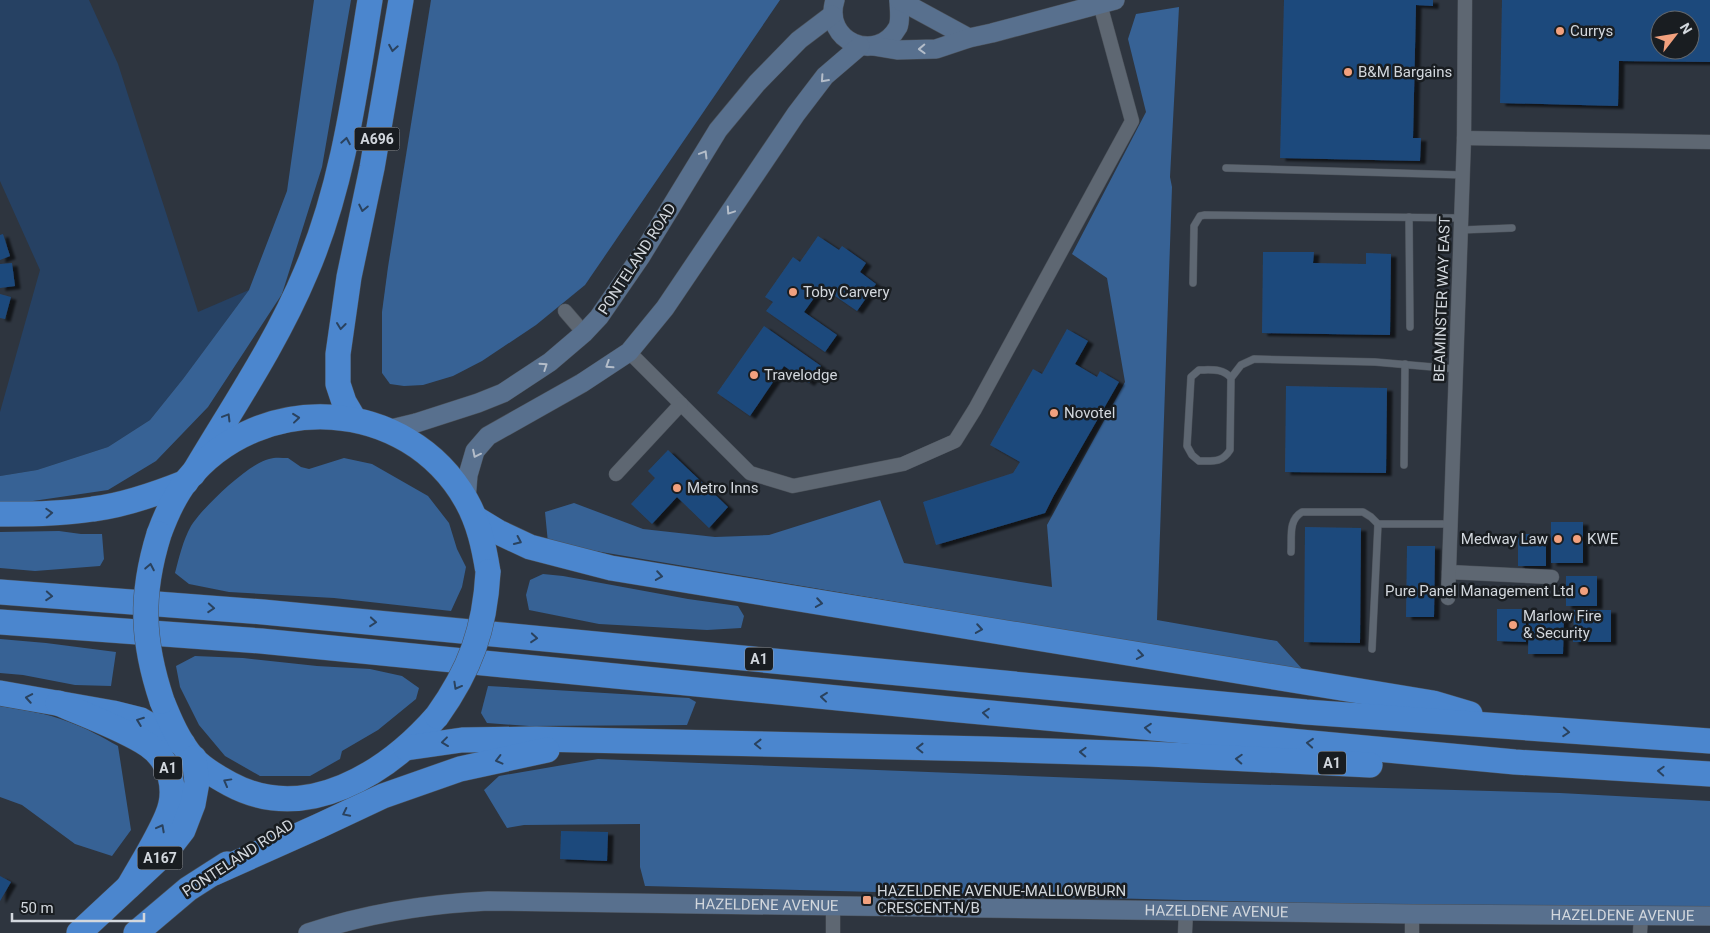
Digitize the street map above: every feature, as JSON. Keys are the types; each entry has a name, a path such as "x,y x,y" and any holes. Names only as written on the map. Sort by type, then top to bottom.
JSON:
{"highway":[{"name":"A696","path":"189,478 274,340 316,248 342,164 370,0"},
{"name":"A696","path":"354,419 344,402 338,384 338,354 349,277 372,168 401,0"},
{"path":"319,416 354,419 387,430 410,442 432,458 450,478 470,509 484,545 488,572 487,598 475,649 452,695 437,716 406,748 377,770 344,787 319,796 292,799 265,797 240,789 216,776 188,751 162,701 149,654 145,606 150,566 159,534 166,516 189,478 219,449 249,431 283,420 319,416"},
{"path":"0,514 94,510 142,498 189,478"},
{"name":"A1","path":"470,509 498,532 530,547 611,568 1433,703 1518,728"},
{"name":"A1","path":"0,592 263,612 1306,712 1710,741"},
{"name":"A1","path":"0,622 262,641 959,710 1515,762 1710,774"},
{"name":"A1","path":"0,693 141,720 188,751"},
{"name":"A1","path":"58,703 148,746 162,759 168,768 172,792 168,815 129,886"},
{"name":"A1","path":"406,748 462,740 536,738 1149,754 1443,768 1515,762"},
{"name":"A1","path":"214,872 320,826 383,796 460,770 525,754 599,741"},
{"name":"A167","path":"79,933 166,852 183,830 193,804 197,782 188,751"},
{"name":"PONTELAND ROAD","path":"136,933 188,889 344,787"}],"street":[{"path":"470,509 468,474 476,451 488,436 582,383 629,352 664,308 796,114 825,76 867,46 888,39 899,25 899,0 969,38"},
{"name":"BEAMINSTER WAY EAST","path":"1448,598 1463,175 1465,0"},
{"path":"629,352 750,473 793,486 904,464 955,441 975,409 1132,120 1108,2 992,34 969,38 936,49 897,50 867,46 847,40 837,29 834,8"},
{"name":"PONTELAND ROAD","path":"387,430 425,420 503,393 550,362 584,333 599,317 641,256 718,130 757,83 798,40 834,8"},
{"path":"1464,138 1710,142"},
{"path":"565,311 584,333"},
{"path":"616,474 681,404"},
{"path":"1449,572 1552,577"},
{"name":"HAZELDENE AVENUE","path":"308,933 405,908 469,902 1412,914 1640,924 1710,916"},
{"path":"833,906 833,933"},
{"path":"1185,933 1186,911"},
{"path":"1412,914 1412,933"}],"lane":[{"path":"1226,168 1463,175"},
{"path":"1193,283 1194,226 1200,216 1205,215 1410,217 1512,228"},
{"path":"1410,217 1410,326"},
{"path":"1231,378 1222,371 1199,370 1191,377 1187,446 1199,462 1218,461 1225,457 1230,450 1231,378 1241,365 1254,359 1405,364 1456,369"},
{"path":"1404,465 1405,364"},
{"path":"1291,552 1292,522 1296,515 1302,512 1363,512 1378,524 1450,524"},
{"path":"1372,649 1378,524"}],"shaded area":[{"path":"0,0 89,0 118,64 198,312 249,290 150,420 108,447 37,470 0,476 0,412 40,270 0,181"},
{"path":"314,0 351,0 322,167 282,294 208,407 156,461 108,490 33,501 0,502 0,476 37,470 108,447 150,420 249,290 287,191"},
{"path":"431,0 780,0 585,285 536,325 482,361 453,376 423,385 404,386 390,384 382,373 382,312"},
{"path":"1179,7 1170,177 1172,187 1157,620 1277,641 1304,671 548,543 545,512 574,503 643,529 715,537 769,535 880,500 904,563 1052,587 1047,525 1125,382 1107,278 1072,254 1146,112 1128,39 1136,14"},
{"path":"274,458 288,458 301,467 309,469 344,458 372,464 428,496 449,523 457,549 466,567 462,587 451,611 334,598 229,592 189,584 175,573 188,531 205,508 238,477 260,462"},
{"path":"59,531 102,534 104,559 100,566 35,571 0,568 0,532"},
{"path":"543,574 738,606 744,616 741,628 707,630 599,624 529,610 526,595 530,580"},
{"path":"0,639 116,652 111,686 75,685 23,675 0,673"},
{"path":"195,656 243,658 317,666 370,669 402,676 419,688 416,699 378,730 342,751 340,759 310,776 260,776 225,756 199,725 180,687 176,666"},
{"path":"488,686 689,698 696,702 687,725 529,726 487,723 481,713"},
{"path":"0,706 61,719 88,730 118,746 131,830 112,856 75,844 22,805 0,797"},
{"path":"598,759 1205,783 1560,793 1710,801 1710,908 1374,905 645,886 640,867 640,824 524,825 507,828 484,790 499,776"}],"building":[{"name":"B&M Bargains","path":"1284,0 1433,0 1433,6 1416,5 1413,138 1421,138 1420,161 1280,158"},
{"name":"Currys","path":"1502,0 1710,0 1710,62 1619,61 1618,106 1500,103"},
{"path":"3,234 10,256 0,260 0,235"},
{"name":"Toby Carvery","path":"818,236 839,250 842,246 866,263 860,272 876,284 857,311 822,287 804,312 837,335 825,352 766,311 773,302 765,297 793,257 800,262"},
{"path":"1263,252 1314,252 1313,263 1366,264 1366,253 1391,254 1390,335 1262,333"},
{"path":"12,263 15,286 0,288 0,264"},
{"path":"0,294 11,297 5,319 0,318"},
{"name":"Travelodge","path":"764,326 821,366 809,383 784,366 750,416 717,393"},
{"name":"Novotel","path":"1067,329 1088,341 1075,364 1097,377 1100,371 1119,382 1045,513 936,545 923,502 1013,473 1020,462 990,445 1033,369 1042,374"},
{"path":"1286,386 1387,388 1386,473 1285,472"},
{"name":"Metro Inns","path":"668,450 728,507 709,528 677,497 652,524 631,504 655,478 648,471"},
{"path":"1551,522 1583,522 1583,563 1551,563"},
{"path":"1305,527 1361,528 1360,643 1304,642"},
{"path":"1518,534 1546,534 1546,566 1518,566"},
{"path":"1407,546 1435,546 1434,617 1406,617"},
{"path":"1566,576 1597,576 1597,606 1566,606"},
{"path":"1497,609 1526,609 1526,642 1497,641"},
{"path":"1574,610 1611,610 1611,642 1573,642"},
{"path":"1529,614 1564,615 1563,654 1528,654"},
{"path":"561,831 608,832 607,861 560,859"},
{"path":"0,876 11,882 0,901"}],"place":[{"name":"Currys","path":"1560,31"},
{"name":"B&M Bargains","path":"1348,72"},
{"name":"Toby Carvery","path":"793,292"},
{"name":"Travelodge","path":"754,375"},
{"name":"Novotel","path":"1054,413"},
{"name":"Metro Inns","path":"677,488"},
{"name":"Medway Law","path":"1558,539"},
{"name":"KWE","path":"1577,539"},
{"name":"Pure Panel Management Ltd","path":"1584,591"},
{"name":"Marlow Fire & Security","path":"1513,625"},
{"name":"HAZELDENE AVENUE-MALLOWBURN CRESCENT-N/B","path":"867,900"}]}
